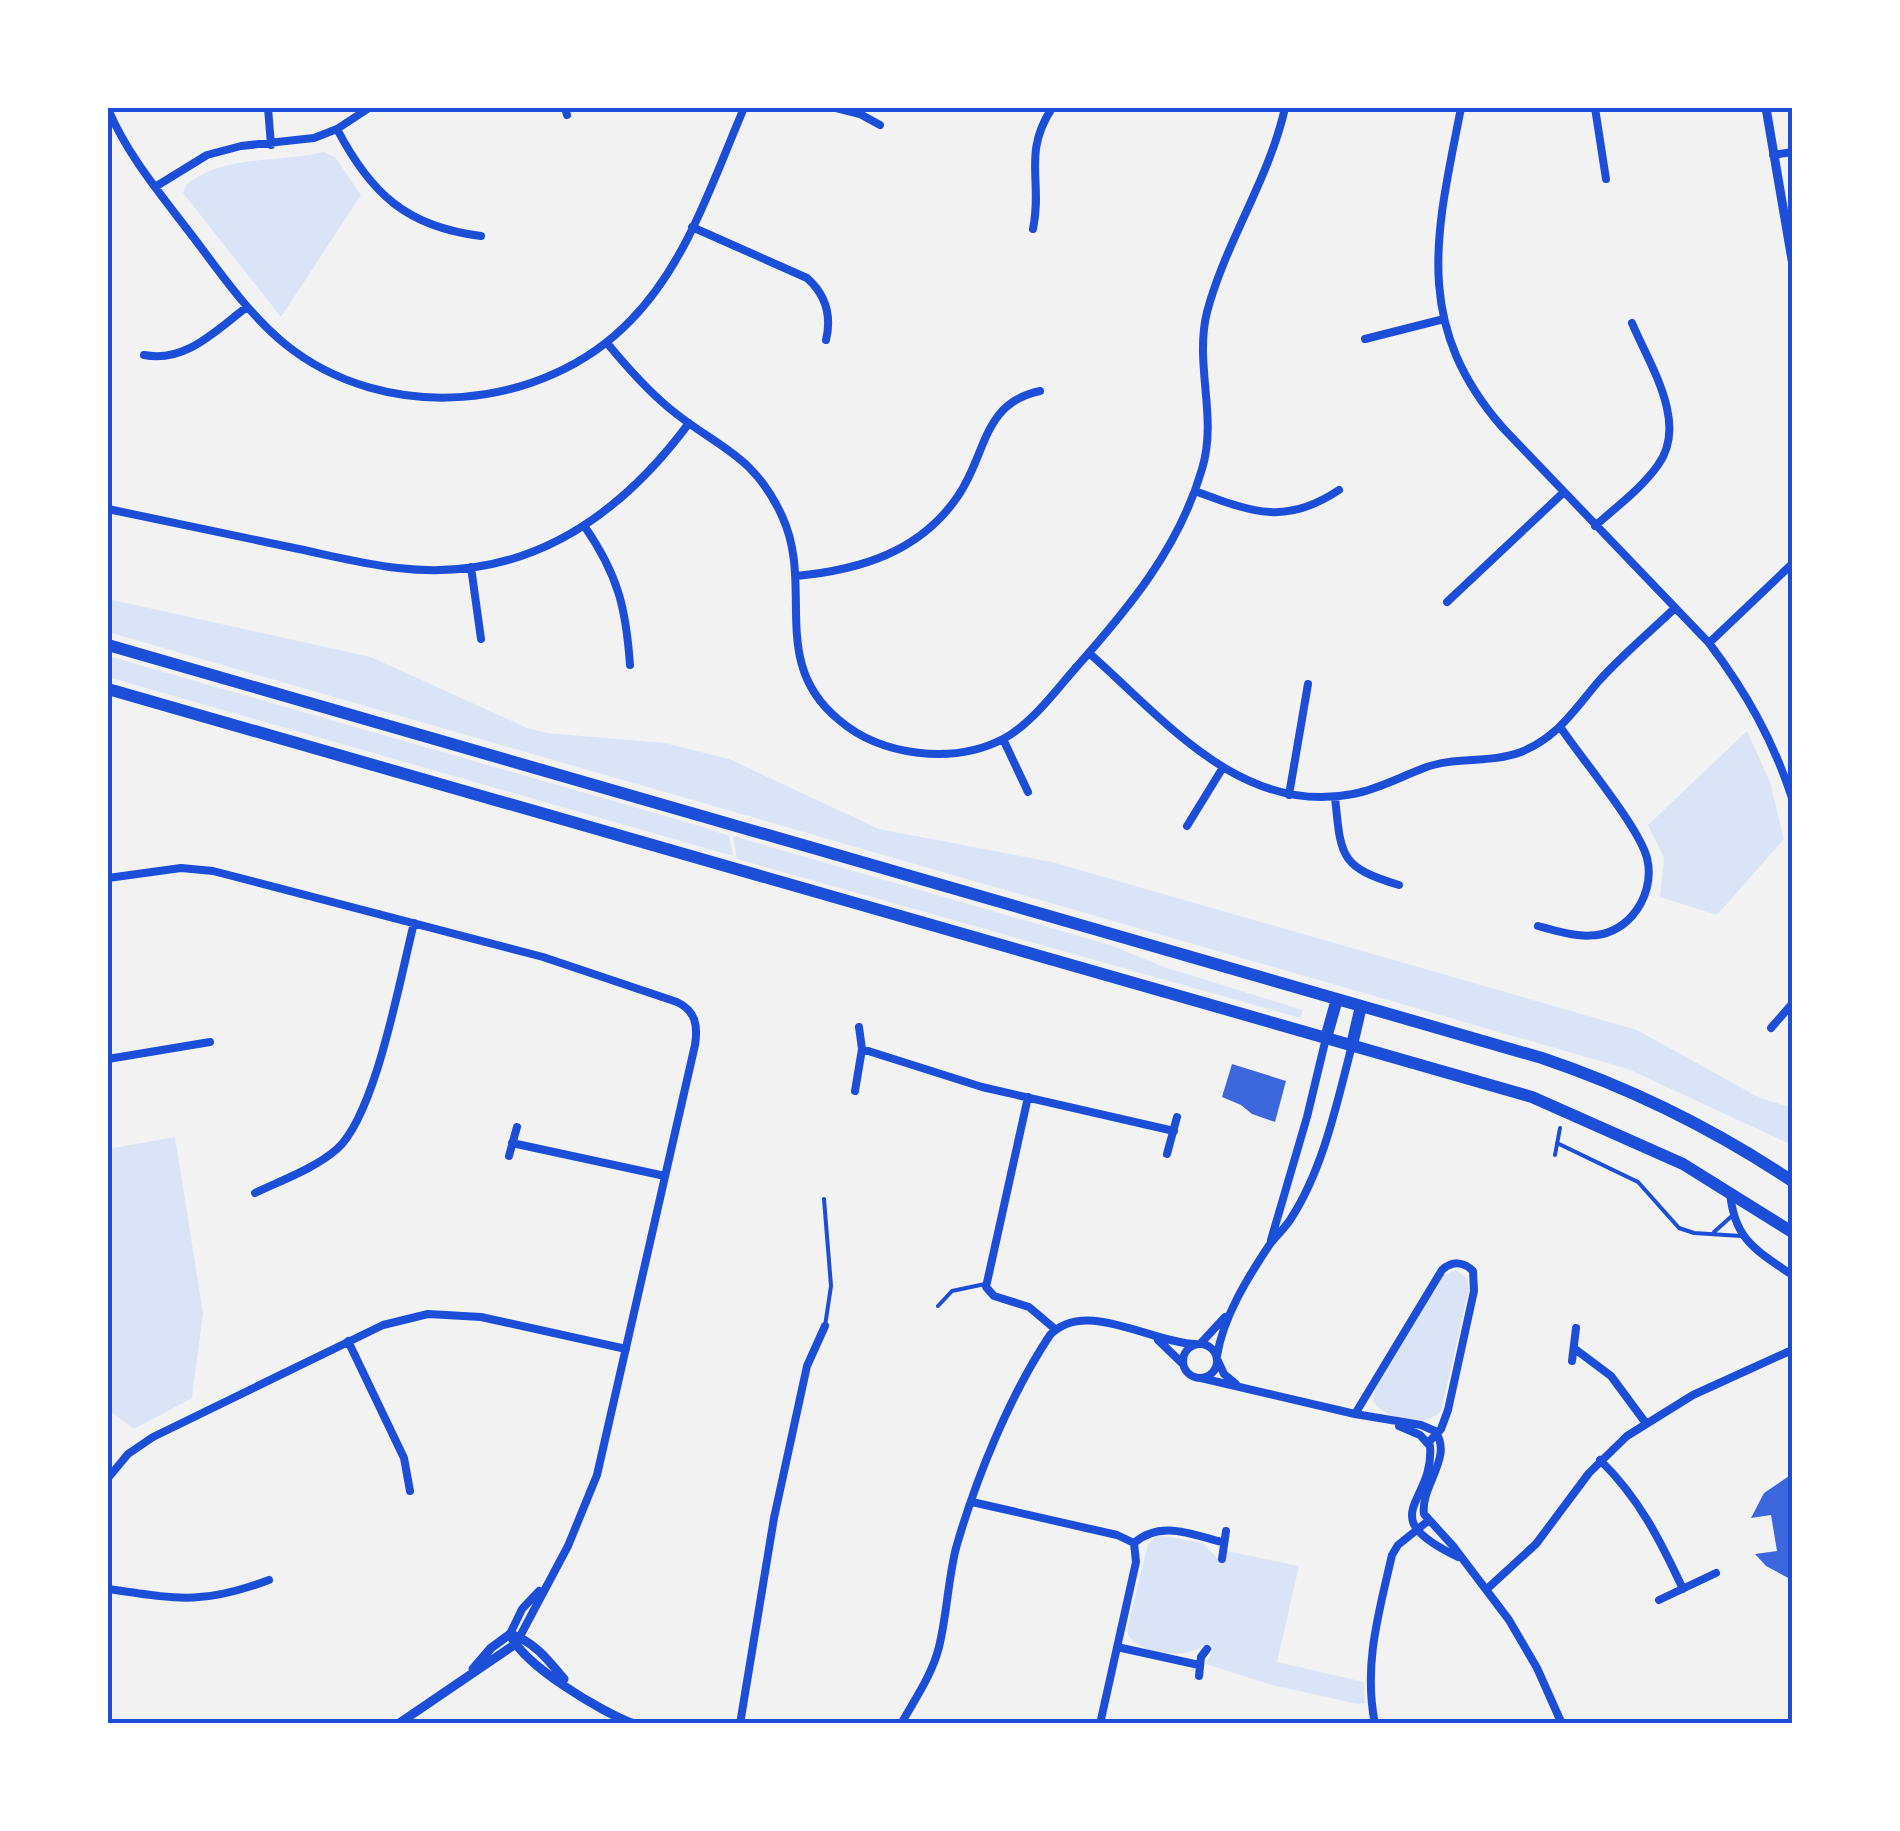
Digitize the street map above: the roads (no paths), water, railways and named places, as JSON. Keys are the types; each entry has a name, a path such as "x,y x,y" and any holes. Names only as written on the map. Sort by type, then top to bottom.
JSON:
{"highway":[{"path":"108,644 1498,1045 1603,1080 1677,1114 1792,1181"},
{"path":"108,689 1564,1108 1730,1191 1792,1232"},
{"path":"1326,1038 1337,999"},
{"path":"1352,1045 1362,1006"}],"street":[{"path":"268,108 271,144"},
{"path":"155,187 207,155 241,146 314,138 337,129 369,108"},
{"path":"108,110 125,144 155,187 247,307 286,345 329,371 374,388 420,396 483,396 558,373 607,342 655,293 678,258 744,108"},
{"path":"836,108 860,114 880,125"},
{"path":"1033,228 1034,152 1052,108"},
{"path":"607,342 646,387 689,423 731,450 762,481 784,520 796,576 794,622 798,657 812,690 837,719 883,744 926,753 959,754 1003,739 1029,720 1123,616 1159,566 1196,491 1209,438 1202,365 1207,315 1272,156 1285,108"},
{"path":"1461,108 1437,247 1438,291 1459,361 1478,398 1709,644 1764,724 1789,778 1792,798"},
{"path":"1595,108 1606,179"},
{"path":"1766,108 1792,260"},
{"path":"337,129 376,189 406,213 441,229 480,236"},
{"path":"1773,155 1792,152"},
{"path":"692,227 816,286 826,306 826,340"},
{"path":"144,355 165,357 186,351 247,307"},
{"path":"1366,339 1444,319"},
{"path":"1595,526 1651,474 1669,442 1664,399 1632,323"},
{"path":"796,576 858,567 912,542 957,498 1002,408 1018,396 1040,392"},
{"path":"108,508 376,565 424,570 471,567 529,554 586,527 646,477 689,423"},
{"path":"1196,491 1250,511 1282,514 1312,506 1339,490"},
{"path":"1447,602 1564,492"},
{"path":"586,527 618,584 625,608 630,665"},
{"path":"1709,644 1792,564"},
{"path":"471,567 480,639"},
{"path":"1089,653 1222,769 1256,786 1289,794 1335,797 1390,784 1436,764 1516,754 1561,728 1598,682 1676,608"},
{"path":"1289,794 1308,684"},
{"path":"1538,926 1579,937 1611,932 1635,912 1648,880 1642,846 1561,728"},
{"path":"1003,739 1028,792"},
{"path":"1188,826 1222,769"},
{"path":"1335,797 1340,840 1348,860 1361,872 1399,885"},
{"path":"108,878 168,869 203,869 556,960 690,1010 696,1022 696,1035 597,1475 580,1521 546,1584 522,1609 515,1639"},
{"path":"255,1193 318,1162 337,1149 355,1128 368,1098 414,923"},
{"path":"1771,1028 1792,1004"},
{"path":"855,1091 862,1049 859,1027"},
{"path":"1270,1244 1326,1038"},
{"path":"108,1060 210,1042"},
{"path":"1201,1378 1211,1374 1229,1315 1270,1244 1289,1222 1314,1168 1352,1045"},
{"path":"862,1049 956,1079 1174,1131"},
{"path":"1028,1097 986,1284 994,1296 1029,1307 1056,1329"},
{"path":"1167,1154 1177,1116"},
{"path":"509,1156 516,1127"},
{"path":"512,1143 665,1176"},
{"path":"1730,1191 1733,1215 1742,1237 1792,1275"},
{"path":"1355,1414 1433,1282 1447,1266 1460,1263 1473,1272 1475,1284 1448,1410 1428,1443 1429,1463 1411,1512 1416,1530 1462,1559"},
{"path":"108,1478 128,1454 153,1436 398,1320 456,1314 626,1349"},
{"path":"1229,1315 1184,1354 1188,1373 1355,1414 1422,1425 1437,1433 1442,1450 1423,1501 1428,1521 1487,1588 1530,1656 1562,1724"},
{"path":"902,1724 938,1648 953,1560 972,1502 1012,1407 1046,1340 1056,1329 1070,1321 1086,1319 1180,1344 1211,1347 1229,1380 1246,1389"},
{"path":"740,1724 778,1500 808,1366 826,1326"},
{"path":"1572,1361 1576,1328"},
{"path":"1150,1335 1184,1364"},
{"path":"348,1341 404,1458 410,1491"},
{"path":"1575,1348 1611,1376 1646,1422"},
{"path":"1487,1588 1545,1534 1600,1460 1646,1422 1693,1395 1792,1350"},
{"path":"1388,1421 1428,1443"},
{"path":"1600,1460 1639,1503 1683,1588"},
{"path":"972,1502 1117,1535 1134,1543"},
{"path":"1375,1724 1370,1690 1374,1632 1394,1550 1428,1521"},
{"path":"1134,1543 1158,1529 1222,1542"},
{"path":"1222,1558 1226,1531"},
{"path":"1100,1724 1136,1562 1134,1543"},
{"path":"1659,1600 1716,1573"},
{"path":"108,1589 205,1598 269,1580"},
{"path":"398,1724 464,1678 491,1648 515,1639"},
{"path":"515,1639 545,1673 600,1708 634,1724"},
{"path":"1117,1646 1199,1665"},
{"path":"1199,1676 1199,1665 1207,1649"}],"lane":[{"path":"1555,1155 1560,1128"},
{"path":"1557,1142 1638,1182 1679,1228 1694,1234 1742,1237"},
{"path":"824,1199 832,1286 826,1326"},
{"path":"1710,1234 1733,1215"},
{"path":"938,1306 952,1291 986,1284"}]}
